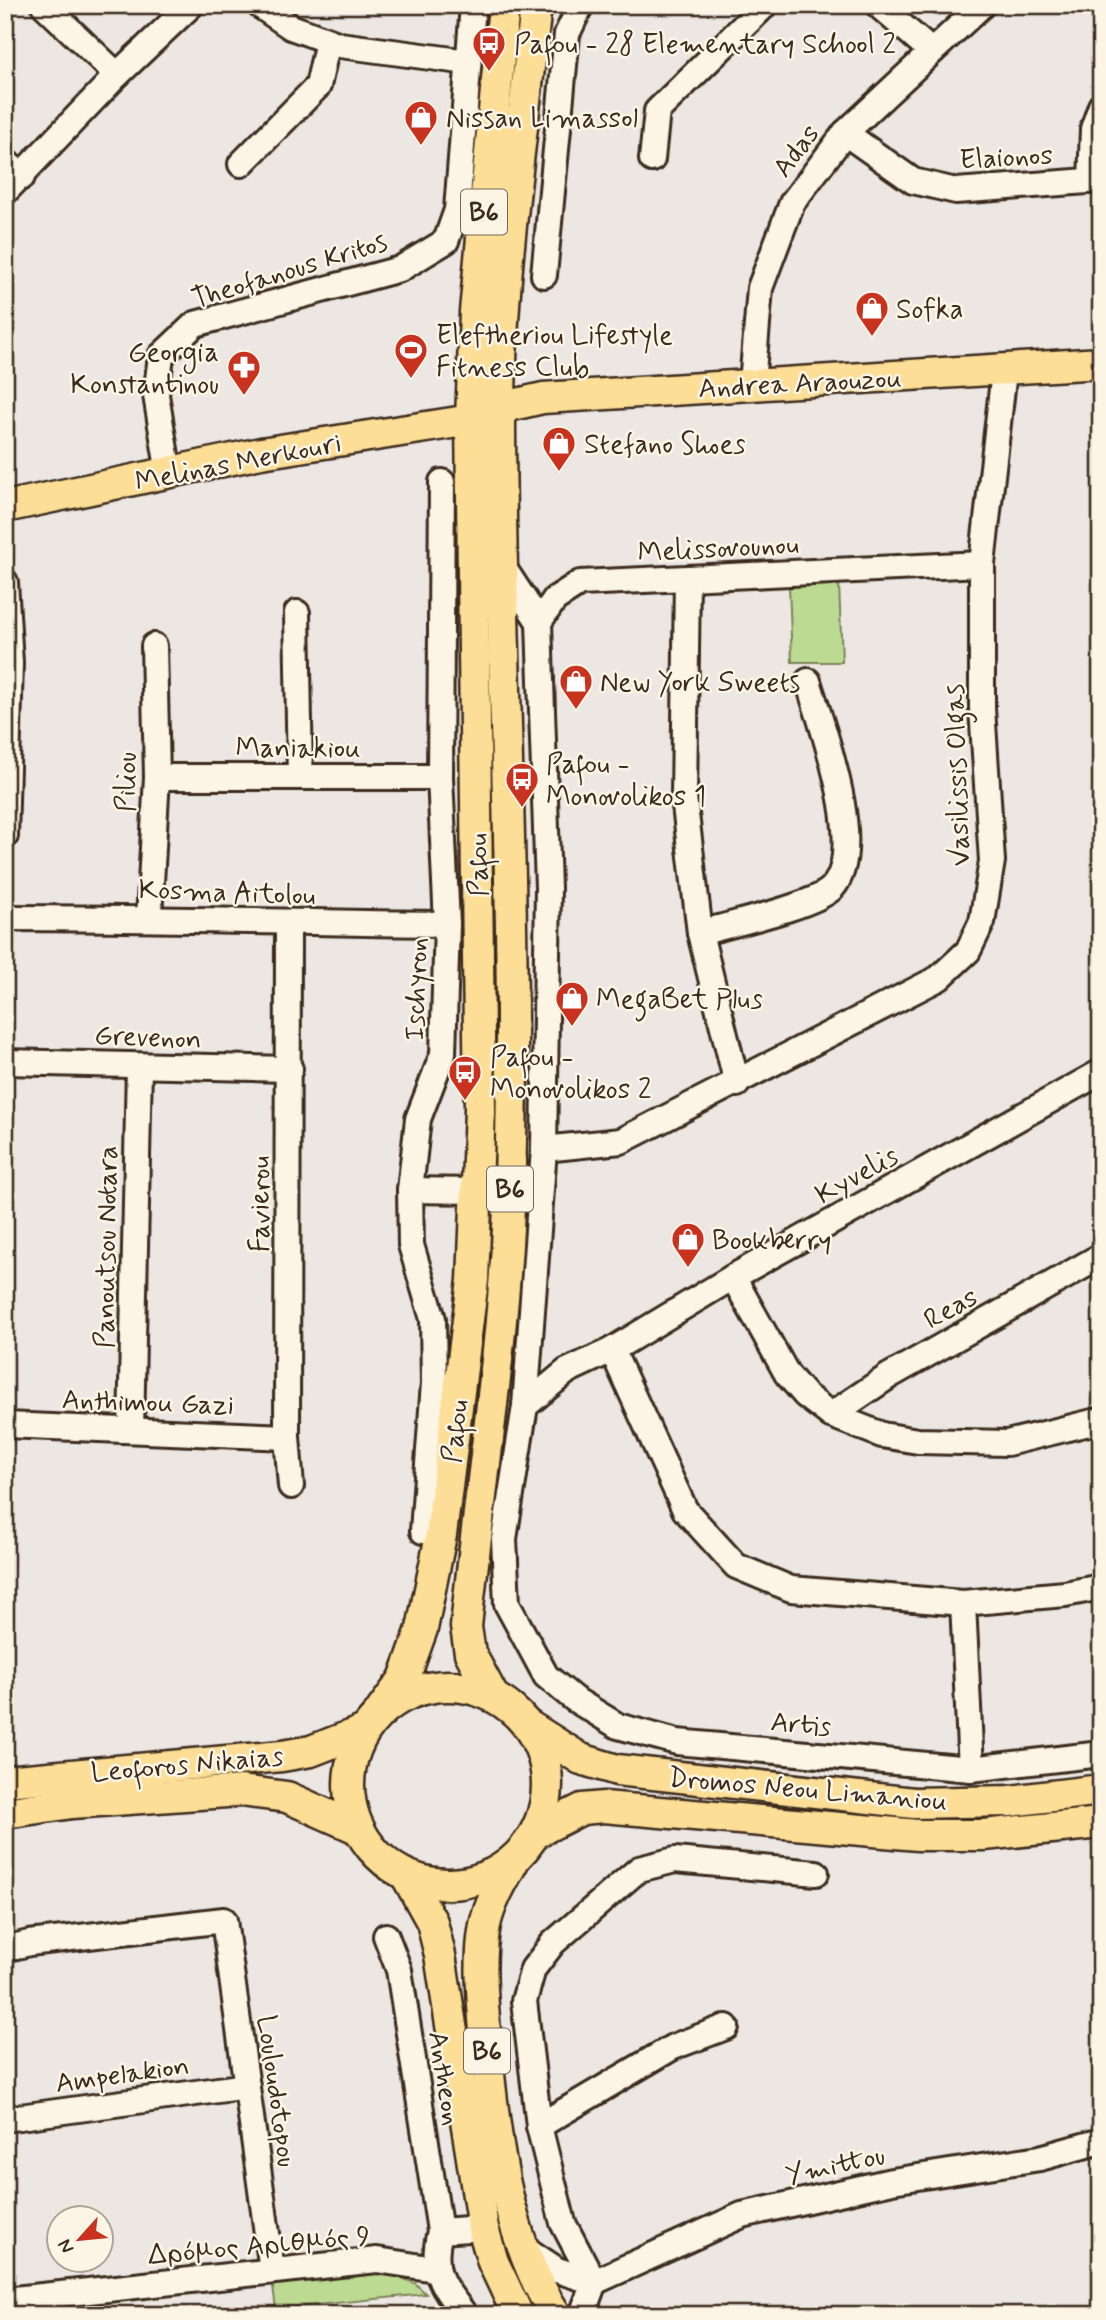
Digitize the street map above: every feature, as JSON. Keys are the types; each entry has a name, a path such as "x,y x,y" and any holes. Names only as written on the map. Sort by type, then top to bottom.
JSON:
{"main road":[{"name":"Pafou","path":"373,1721 404,1679 412,1660 441,1535 473,1280 480,1110 471,420 474,312 504,5"},
{"name":"Pafou","path":"493,1696 470,1653 466,1627 506,1259 511,1171 513,1041 500,408 506,296 536,5"},
{"name":"Andrea Araouzou","path":"471,420 500,408 543,398 1101,363"},
{"name":"Melinas Merkouri","path":"5,507 261,453 471,420"},
{"name":"B6","path":"515,1858 482,1879 444,1885 406,1875 378,1856 359,1829 350,1804 349,1778 354,1753 373,1721 400,1698 434,1687 470,1688 493,1696 526,1724 540,1749 547,1777 545,1806 535,1833 515,1858 500,1884 485,1925 483,1990 489,2078 500,2162 524,2248 556,2315"},
{"name":"Leoforos Nikaias","path":"5,1781 282,1756 320,1748 373,1721"},
{"name":"Dromos Neou Limaniou","path":"526,1724 581,1759 630,1771 914,1803 1010,1801 1101,1790"},
{"name":"Leoforos Nikaias","path":"5,1813 72,1803 252,1791 287,1797 312,1805 359,1829"},
{"name":"Dromos Neou Limaniou","path":"535,1833 582,1810 604,1807 918,1835 984,1835 1101,1823"},
{"name":"B6","path":"406,1875 432,1922 440,1955 483,2228 493,2262 518,2315"}],"street":[{"path":"44,5 117,75"},
{"path":"11,177 191,5"},
{"path":"259,5 292,27 328,41 468,62"},
{"name":"Theofanous Kritos","path":"169,474 156,395 161,356 195,324 400,269 446,241 457,210 473,5"},
{"path":"544,275 567,34 581,5"},
{"path":"652,159 657,111 765,5"},
{"path":"878,5 931,51"},
{"name":"Adas","path":"752,384 760,288 792,203 845,133 982,5"},
{"path":"241,164 318,86 328,41"},
{"path":"1096,180 1093,129 1101,106"},
{"name":"Elaionos","path":"845,133 913,181 956,191 1096,180"},
{"name":"Vasilissis Olgas","path":"544,1149 621,1141 737,1084 939,978 968,951 982,922 992,860 982,708 982,564 1004,371"},
{"name":"Ischyron","path":"423,1531 434,1383 433,1319 411,1245 410,1190 418,1119 443,1054 447,924 440,777 442,482"},
{"name":"Melissovounou","path":"539,622 555,599 580,583 982,564"},
{"path":"503,567 539,622"},
{"path":"687,579 684,797 700,933 737,1084"},
{"path":"5,582 5,836"},
{"path":"297,613 300,776"},
{"name":"Artis","path":"539,622 548,888 544,1149 533,1265 530,1356 525,1406 516,1448 504,1539 507,1604 546,1675 574,1699 618,1726 677,1742 971,1769 1101,1754"},
{"name":"Piliou","path":"149,918 157,777 153,646"},
{"path":"700,933 814,900 832,889 844,867 843,812 839,779 808,681"},
{"name":"Maniakiou","path":"157,777 440,777"},
{"name":"Kosma Aitolou","path":"5,918 447,924"},
{"name":"Favierou","path":"288,923 290,1069 287,1437 291,1486"},
{"name":"Grevenon","path":"5,1062 290,1069"},
{"name":"Panoutsou Notara","path":"131,1430 139,1066"},
{"name":"Kyvelis","path":"525,1406 567,1371 612,1349 733,1277 1101,1072"},
{"path":"410,1190 476,1191"},
{"name":"Reas","path":"831,1415 889,1376 1101,1256"},
{"path":"733,1277 787,1374 805,1395 831,1415 882,1436 918,1441 1007,1443 1101,1420"},
{"path":"612,1349 685,1510 736,1566 791,1589 964,1603 1065,1594 1101,1587"},
{"path":"530,1356 567,1371"},
{"name":"Anthimou Gazi","path":"5,1425 287,1437"},
{"path":"484,1473 516,1448"},
{"path":"964,1603 971,1769"},
{"path":"582,2315 594,2282 563,2223 539,2126 524,2001 533,1969 553,1942 639,1870 675,1860 816,1873"},
{"name":"Louloudotopou","path":"5,1949 29,1943 224,1920 272,2270"},
{"name":"Antheon","path":"386,1936 399,1970 440,2231 435,2269"},
{"path":"539,2126 673,2047 726,2027"},
{"name":"Ampelakion","path":"5,2119 247,2086"},
{"name":"Ymittou","path":"594,2282 742,2215 892,2181 1040,2158 1101,2141"},
{"path":"440,2231 483,2228"},
{"path":"524,2248 557,2270 594,2282"},
{"name":"Δρόμος Αριθμός 9","path":"5,2300 377,2260 435,2269"},
{"path":"435,2269 445,2290 465,2315"}],"green space":[{"path":"839,583 842,662 792,662 789,585"},
{"path":"375,2268 415,2283 426,2294 276,2309 272,2279"}],"place":[{"name":"Pafou - 28 Elementary School 2","path":"489,73"},
{"name":"Nissan Limassol","path":"421,147"},
{"name":"Sofka","path":"872,338"},
{"name":"Eleftheriou Lifestyle Fitness Club","path":"411,380"},
{"name":"Georgia Konstantinou","path":"244,397"},
{"name":"Stefano Shoes","path":"559,473"},
{"name":"New York Sweets","path":"576,711"},
{"name":"Pafou - Monovolikos 1","path":"522,809"},
{"name":"MegaBet Plus","path":"572,1028"},
{"name":"Pafou - Monovolikos 2","path":"465,1102"},
{"name":"Bookberry","path":"688,1269"}]}
